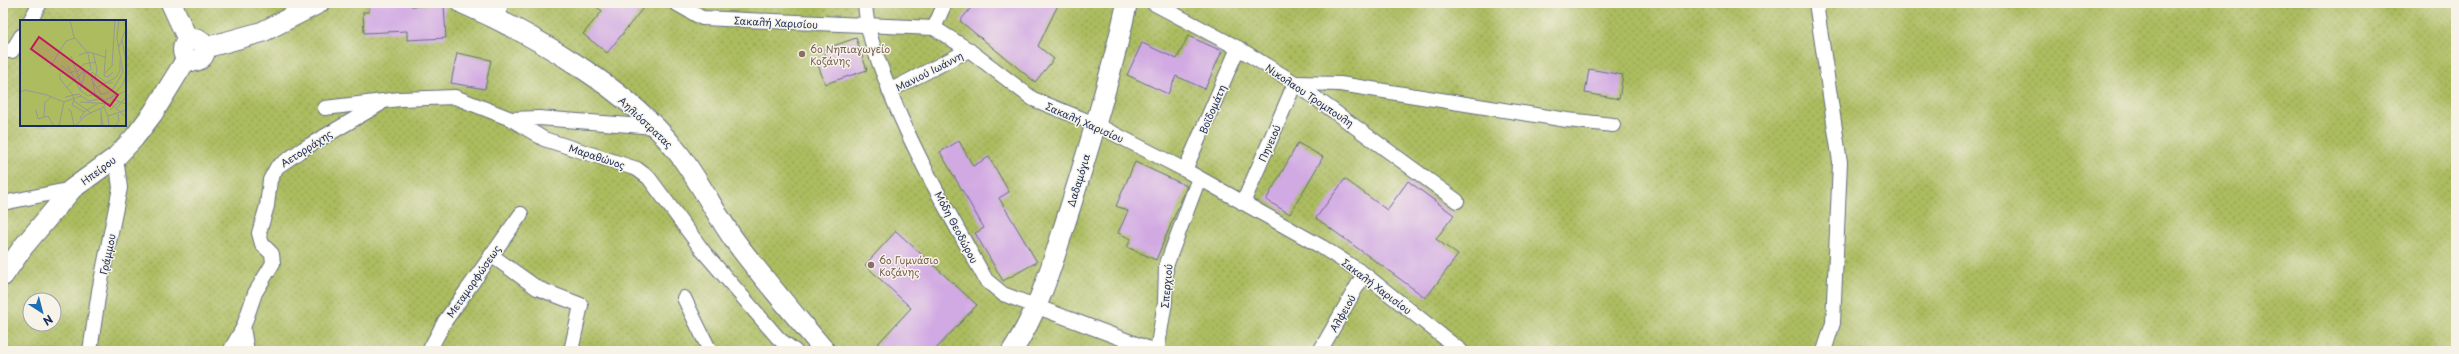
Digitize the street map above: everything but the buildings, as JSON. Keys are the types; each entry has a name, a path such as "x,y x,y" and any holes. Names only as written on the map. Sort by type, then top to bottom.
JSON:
{"street":[{"path":"31,20 40,3"},
{"path":"171,3 193,49 262,32 319,3"},
{"name":"Αηλιόστρατας","path":"462,3 499,11 550,49 608,88 655,127 679,154 712,208 740,248 825,351"},
{"name":"Σακαλή Χαρισίου","path":"675,3 702,18 866,27 934,28 969,50 1033,99 1095,124 1185,170 1364,274 1461,351"},
{"name":"Μόδη Θεοδώρου","path":"865,3 866,27 889,91 912,143 986,280 1003,294 1156,351"},
{"path":"934,28 945,3"},
{"name":"Δαδαμόγια","path":"1012,351 1037,306 1054,260 1095,124 1127,3"},
{"name":"Νικολαου Τρομπουλη","path":"1153,3 1238,48 1295,83 1457,201"},
{"path":"1816,3 1840,162 1833,323 1824,351"},
{"path":"8,51 20,37"},
{"name":"Βοϊδομάτη","path":"1185,170 1238,48"},
{"name":"Ηπείρου","path":"3,276 23,247 72,189 116,157 134,138 153,113 193,49"},
{"name":"Μανιού Ιωάννη","path":"889,91 969,50"},
{"path":"1295,83 1340,84 1567,120 1613,125"},
{"name":"Πηνειού","path":"1243,203 1295,83"},
{"name":"Μαραθώνος","path":"326,108 387,100 455,97 512,119 544,139 637,169 649,178 703,251 779,339 795,351"},
{"name":"Αετορράχης","path":"230,351 243,328 255,293 273,263 272,254 262,244 260,233 267,206 270,180 277,167 350,120 387,100"},
{"path":"512,119 539,118 655,127"},
{"name":"Γράμμου","path":"90,351 99,291 120,188 116,157"},
{"name":"Σπερχιού","path":"1156,351 1165,302 1166,266 1199,178"},
{"path":"3,204 72,189"},
{"name":"Μεταμορφώσεως","path":"429,351 446,321 521,214"},
{"path":"491,255 537,288 581,304 571,351"},
{"name":"Αλφειού","path":"1320,351 1364,274"},
{"path":"684,298 710,351"},
{"path":"243,328 247,351"}],"green space":[{"path":"3,3 2456,3 2456,351 3,351"}],"place":[{"name":"6ο Νηπιαγωγείο Κοζάνης","path":"802,54"},
{"name":"6ο Γυμνάσιο Κοζάνης","path":"871,265"}]}
